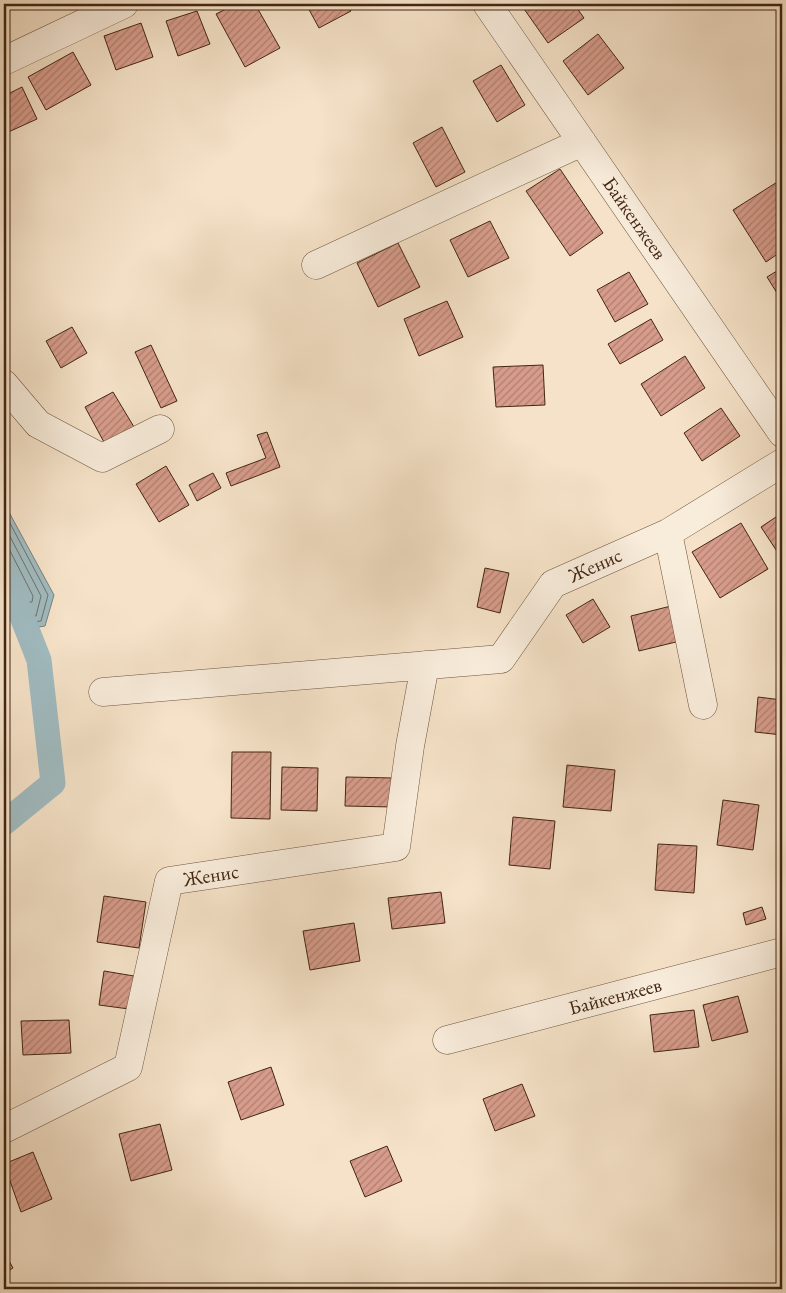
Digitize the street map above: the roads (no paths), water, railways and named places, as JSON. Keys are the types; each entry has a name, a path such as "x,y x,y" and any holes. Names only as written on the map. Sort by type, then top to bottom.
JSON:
{"street":[{"path":"6,54 124,4"},
{"name":"Байкенжеев","path":"487,4 782,433"},
{"path":"316,265 582,142"},
{"path":"4,384 38,424 102,458 160,429"},
{"name":"Женис","path":"103,692 501,659 552,584 668,533 782,462"},
{"path":"668,533 702,705"},
{"name":"Женис","path":"4,1129 128,1067 169,881 396,847 410,746 425,665"},
{"name":"Байкенжеев","path":"447,1040 782,952"}],"water":[{"path":"4,503 54,595 45,626 20,630 4,595"}],"waterway":[{"path":"4,571 39,660 53,783 4,823"}]}
